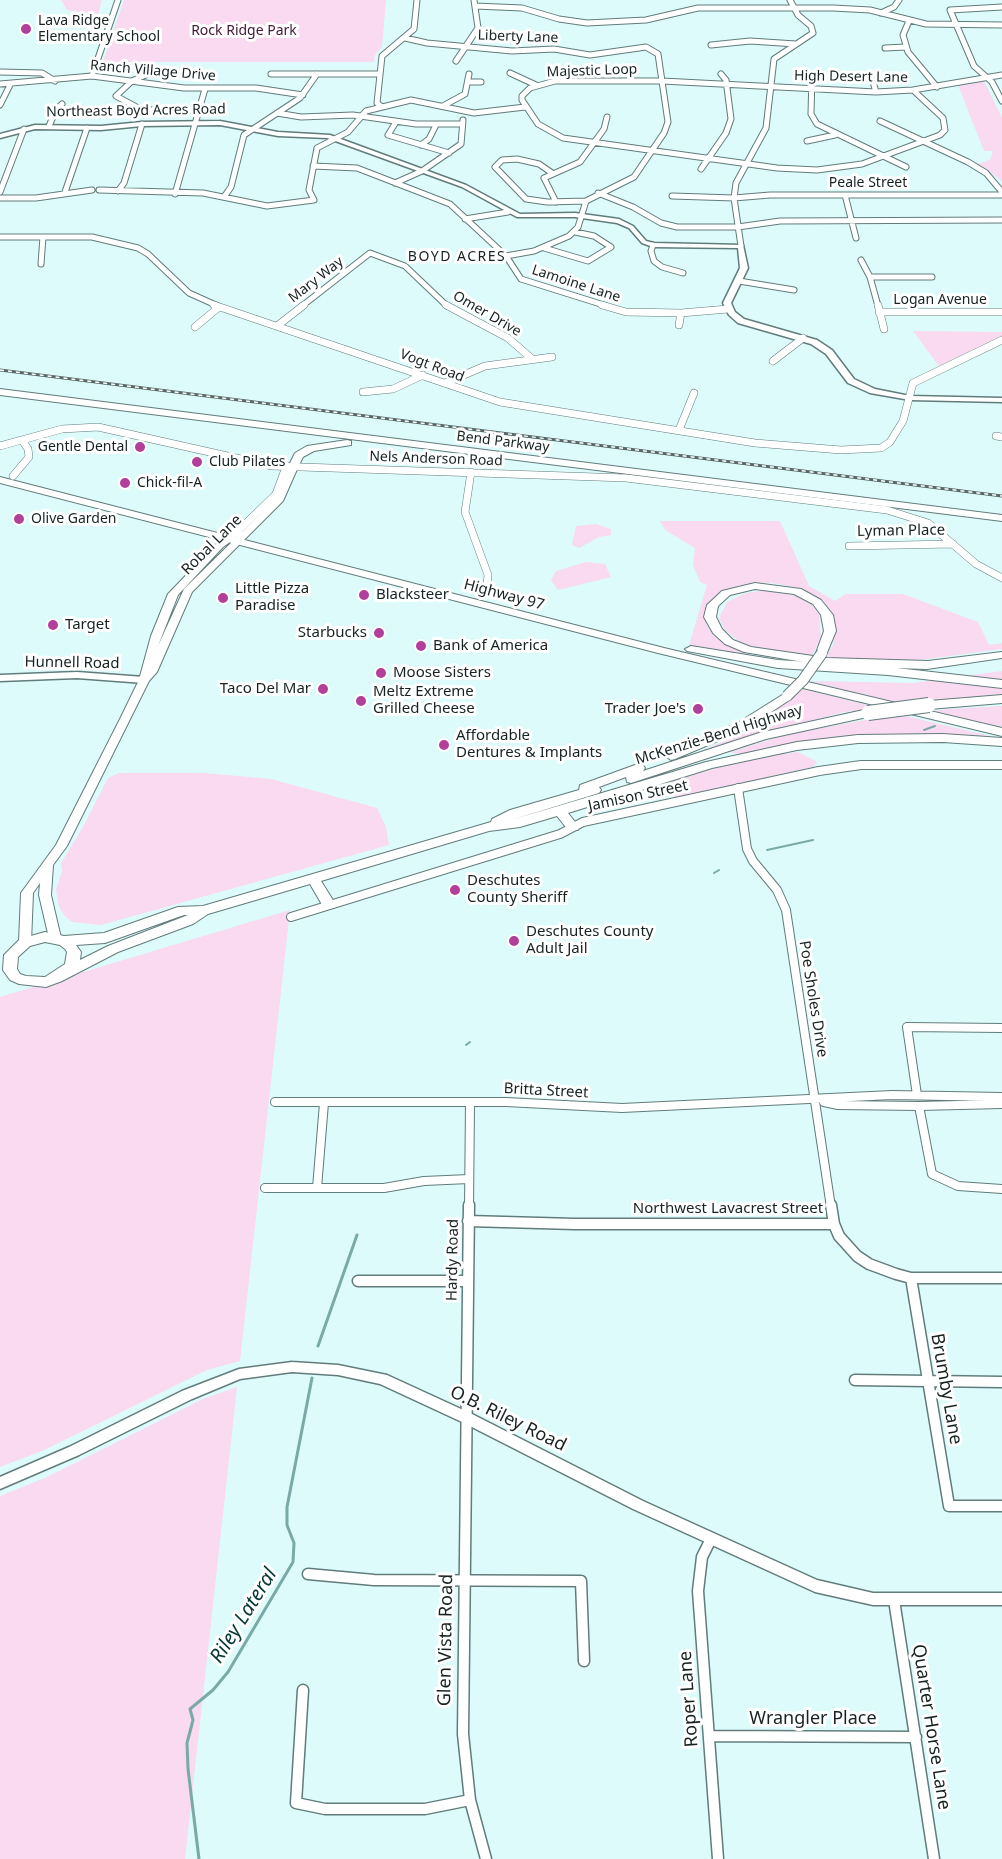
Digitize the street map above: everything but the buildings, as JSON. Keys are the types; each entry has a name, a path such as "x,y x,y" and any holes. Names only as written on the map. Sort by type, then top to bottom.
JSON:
{"main road":[{"name":"Bend Parkway","path":"0,387 1002,512"},
{"name":"Bend Parkway","path":"0,393 1002,518"},
{"path":"289,467 299,455 311,448 340,443 501,455"},
{"name":"Robal Lane","path":"21,945 27,892 48,866 71,826 144,680 152,672 188,591 236,537 282,495 289,467"},
{"name":"Highway 97","path":"0,473 236,537"},
{"name":"Highway 97","path":"0,480 236,537 477,599 652,649 1002,732"},
{"path":"514,813 709,741 752,720 786,696 810,671 822,652 830,631 827,615 817,602 797,591 769,585 743,588 726,593 716,600 710,617 717,631 729,642 748,650 772,656 827,662 933,665"},
{"path":"477,599 717,654 787,665 1002,684"},
{"path":"850,669 933,665 1002,655"},
{"name":"McKenzie-Bend Highway","path":"488,827 514,813 603,788 763,736 868,713 1002,699"},
{"name":"McKenzie-Bend Highway","path":"66,973 113,949 188,921 203,911 488,827 520,823 710,765 797,746 884,738 1002,742"},
{"path":"560,811 573,827"},
{"name":"Robal Lane","path":"48,866 45,895 59,940"},
{"path":"313,879 329,905"},
{"name":"McKenzie-Bend Highway","path":"59,940 105,938 183,910 203,911"},
{"path":"0,956 35,939 59,940 74,952 72,966 66,973 46,982 0,978"},
{"path":"21,945 8,963 10,970 24,981"}],"street":[{"path":"92,76 118,0"},
{"path":"382,107 377,103 380,74 386,51 414,29 417,0"},
{"path":"790,0 798,15 813,29 811,36 774,59 766,128 736,183 734,198 744,268 729,296 728,309 746,323 803,338 829,352 855,384 879,393 910,398 1002,400"},
{"path":"881,13 894,7 899,0"},
{"path":"456,61 478,28 475,3 522,8 567,21 603,23 646,20 698,8 856,8 909,21 957,25 1002,25"},
{"path":"1002,7 953,8 950,10 974,66 995,85 1002,101"},
{"path":"909,21 903,35 906,47 925,75 937,87"},
{"name":"Liberty Lane","path":"405,38 519,52 554,49 590,55 646,47 658,54 668,122 634,177 586,201"},
{"path":"711,45 750,41 796,44"},
{"path":"885,48 906,47"},
{"path":"0,72 42,73 55,81"},
{"path":"199,110 148,110 133,107 116,96 142,75 164,72 213,74"},
{"path":"510,73 536,85"},
{"path":"271,74 380,74"},
{"path":"224,197 231,187 244,135 303,95 317,74"},
{"path":"443,106 465,94 470,82 469,74"},
{"path":"812,74 812,119 835,135 906,167"},
{"path":"701,169 711,158 731,119 728,86 721,75"},
{"path":"871,75 876,92"},
{"name":"High Desert Lane","path":"770,88 876,92 913,90 1002,75"},
{"name":"Ranch Village Drive","path":"0,84 92,76 205,89 256,88 303,95"},
{"name":"Majestic Loop","path":"525,107 522,96 536,85 565,81 662,81 770,88"},
{"path":"470,82 481,82"},
{"path":"1,102 10,84"},
{"path":"175,194 205,89"},
{"path":"0,198 36,198 65,192 95,190 203,193 267,206 314,200 309,190 317,148 348,132 360,116 382,107 411,100 466,112 525,107 544,130 563,138 747,163 817,170 855,165 940,135 946,124 913,90"},
{"path":"49,126 56,110 62,104"},
{"path":"116,113 133,107"},
{"path":"395,183 422,171 449,153 463,140 462,124 466,112"},
{"path":"277,113 301,117 360,116 396,122 462,124"},
{"path":"556,202 544,181 552,173 577,165 604,129 607,117"},
{"path":"880,121 977,168 1002,193"},
{"path":"396,122 388,135 449,153"},
{"name":"Northeast Boyd Acres Road","path":"0,136 24,129 49,126 87,128 197,123 226,123 278,134 315,134 335,139 464,186 508,212 528,217 582,215 626,223 644,242 653,245"},
{"path":"118,191 124,183 142,124"},
{"path":"421,145 429,139 436,125"},
{"path":"65,192 87,128"},
{"path":"0,192 24,129"},
{"path":"807,141 835,135"},
{"path":"552,173 539,164 517,159 502,160 495,167 498,173 526,198 556,202 586,201 575,232"},
{"name":"Lamoine Lane","path":"313,166 352,166 445,201 506,256 515,273 526,282 606,308 626,312 681,313 728,309"},
{"path":"598,193 633,207 668,226 738,227 780,221 1002,220"},
{"name":"Peale Street","path":"672,196 734,198 770,195 1002,193"},
{"path":"844,195 856,238"},
{"path":"465,219 508,212"},
{"path":"506,256 544,248 575,232 594,236 609,244 611,248 588,261 544,248"},
{"name":"Vogt Road","path":"0,237 92,237 138,248 148,254 189,293 219,307 423,375 484,398 523,407 775,445 841,450 886,446 906,416 910,398"},
{"path":"41,264 43,237"},
{"path":"683,273 662,267 654,261 651,250 653,245 741,246"},
{"name":"Mary Way","path":"277,326 370,253"},
{"name":"Omer Drive","path":"370,253 405,266 448,307 508,338 531,358"},
{"path":"861,260 870,277 884,329"},
{"path":"870,277 932,277"},
{"path":"739,281 794,290"},
{"path":"195,327 219,307"},
{"name":"Logan Avenue","path":"879,312 1002,312"},
{"path":"679,325 681,313"},
{"path":"774,361 803,338"},
{"path":"910,398 910,390 919,378 1002,340"},
{"path":"445,383 485,366 531,358 552,357"},
{"path":"363,392 393,389 423,375"},
{"path":"679,430 694,393"},
{"name":"Nels Anderson Road","path":"0,446 69,428 107,428 252,463 289,467 626,477 887,510 928,523 953,544"},
{"path":"13,476 29,457 28,449 22,440"},
{"path":"471,472 465,512 467,523 488,575 487,585 477,599"},
{"path":"953,544 976,564 1002,578"},
{"name":"Lyman Place","path":"849,546 953,544"},
{"name":"Hunnell Road","path":"0,678 77,675 144,680"},
{"name":"Jamison Street","path":"291,917 560,834 584,822 738,788 819,771 861,765 1002,765"},
{"name":"Poe Sholes Drive","path":"738,788 747,849 753,861 775,887 786,910 834,1224"},
{"path":"917,1095 907,1027 1002,1028"},
{"name":"Britta Street","path":"274,1102 470,1102 621,1108 917,1095 1002,1097"},
{"name":"Britta Street","path":"815,1100 838,1105 1002,1104"},
{"name":"Hardy Road","path":"467,1418 470,1102"},
{"path":"317,1188 324,1103"},
{"path":"919,1106 932,1174 958,1186 1002,1189"},
{"path":"265,1188 384,1188 424,1181 469,1179"},
{"name":"Northwest Lavacrest Street","path":"468,1221 575,1224 834,1224 847,1246 863,1260 882,1269 911,1278 1002,1278"},
{"name":"Brumby Lane","path":"911,1278 950,1506 1002,1506"},
{"path":"358,1281 468,1281"},
{"name":"O.B. Riley Road","path":"0,1483 74,1452 217,1382 269,1369 317,1368 360,1373 382,1379 467,1418 711,1539 815,1586 873,1599 1002,1599"},
{"path":"855,1380 1002,1382"},
{"name":"Glen Vista Road","path":"467,1418 462,1734 470,1800 486,1859"},
{"name":"Roper Lane","path":"711,1539 702,1557 698,1591 718,1859"},
{"path":"308,1574 374,1580 581,1581 584,1661"},
{"name":"Quarter Horse Lane","path":"894,1600 934,1859"},
{"path":"303,1690 296,1803 325,1809 425,1809 470,1800"},
{"name":"Wrangler Place","path":"710,1736 916,1737"}],"green space":[{"path":"61,0 102,0 98,15 67,10"},
{"name":"Rock Ridge Park","path":"124,0 386,0 382,47 375,55 374,62 103,62"},
{"path":"984,81 1002,118 1002,181 978,164 990,160 993,151 984,151 958,85"},
{"path":"913,331 1002,332 1002,336 939,366"},
{"path":"660,521 780,521 809,586 835,601 846,594 903,594 978,622 989,645 1002,643 1002,649 912,661 825,659 833,645 836,628 825,605 814,596 795,587 771,583 755,583 721,591 708,604 706,624 714,636 750,655 689,645 707,585 700,582 693,565 695,548 665,530"},
{"path":"596,524 611,529 611,535 599,537 579,548 572,545 576,526"},
{"path":"586,562 605,564 611,577 558,590 551,580 556,571"},
{"path":"767,590 797,596 812,605 819,614 821,637 812,656 756,648 740,642 725,630 719,618 727,602 746,593"},
{"path":"1002,671 1002,698 908,707 810,681 913,683"},
{"path":"803,689 880,708 844,712 697,752 743,734"},
{"path":"1002,706 1002,731 929,712 946,709"},
{"path":"898,714 1002,739 835,738 739,754 730,752 788,734"},
{"path":"798,752 817,762 813,767 680,797 666,796 652,788 708,770 772,755"},
{"path":"119,773 204,773 271,779 377,808 386,827 389,845 101,925 72,922 59,907 56,890 62,871 61,863 108,778"},
{"path":"290,910 240,1361 207,1370 42,1451 0,1467 0,997"},
{"path":"237,1387 185,1859 0,1859 0,1496 47,1477 203,1399"}],"waterway":[{"name":"Riley Lateral","path":"924,730 935,726"},
{"name":"Riley Lateral","path":"767,850 813,840"},
{"name":"Riley Lateral","path":"714,873 719,870"},
{"name":"Riley Lateral","path":"466,1045 470,1042"},
{"name":"Riley Lateral","path":"318,1346 357,1235"},
{"name":"Riley Lateral","path":"199,1859 188,1769 187,1743 193,1720 190,1709 213,1690 228,1672 293,1562 294,1543 287,1525 287,1507 312,1378"}],"railway":[{"path":"0,370 1002,496"}],"place":[{"name":"Lava Ridge Elementary School","path":"26,29"},
{"name":"Gentle Dental","path":"140,447"},
{"name":"Club Pilates","path":"197,462"},
{"name":"Chick-fil-A","path":"125,483"},
{"name":"Olive Garden","path":"19,519"},
{"name":"Blacksteer","path":"364,595"},
{"name":"Little Pizza Paradise","path":"223,598"},
{"name":"Target","path":"53,625"},
{"name":"Starbucks","path":"379,633"},
{"name":"Bank of America","path":"421,646"},
{"name":"Moose Sisters","path":"381,673"},
{"name":"Taco Del Mar","path":"323,689"},
{"name":"Meltz Extreme Grilled Cheese","path":"361,701"},
{"name":"Trader Joe's","path":"698,709"},
{"name":"Affordable Dentures & Implants","path":"444,745"},
{"name":"Deschutes County Sheriff","path":"455,890"},
{"name":"Deschutes County Adult Jail","path":"514,941"}],"district":[{"name":"BOYD ACRES","path":"457,257"}]}
